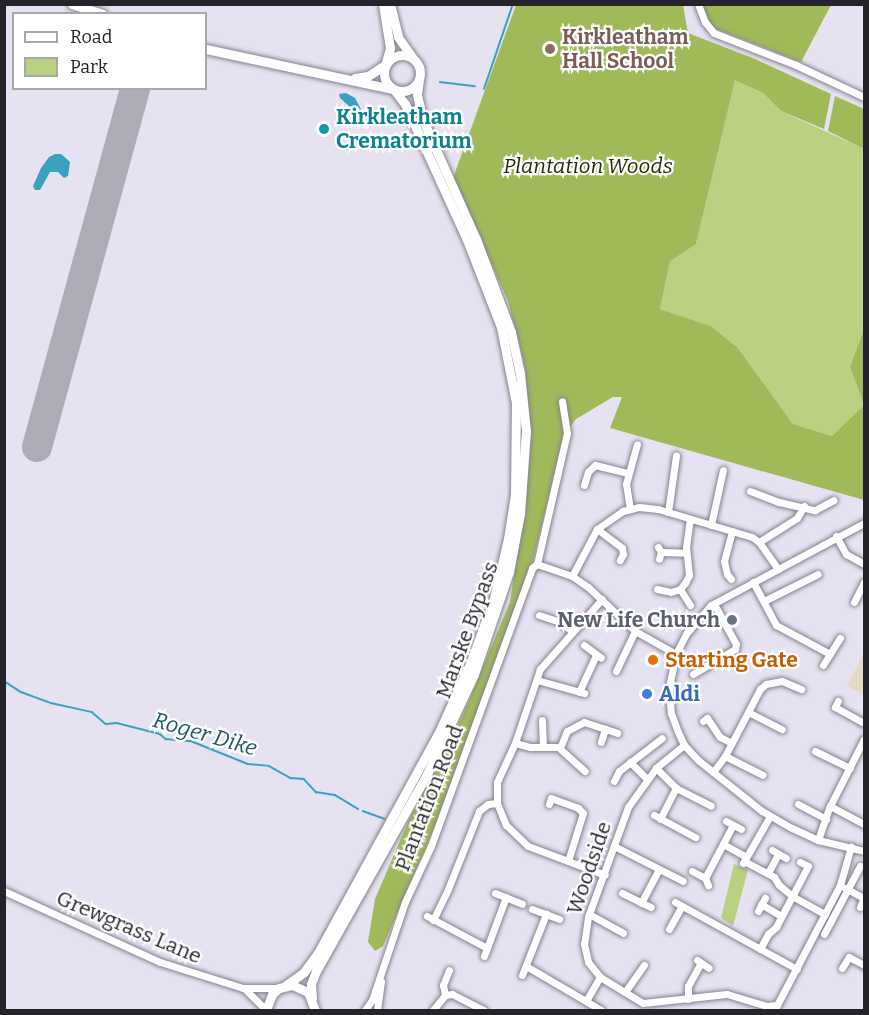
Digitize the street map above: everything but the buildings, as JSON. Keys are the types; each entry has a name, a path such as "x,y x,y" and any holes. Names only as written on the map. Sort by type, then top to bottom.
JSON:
{"main road":[{"path":"72,4 96,12"},
{"path":"383,4 390,48 384,78 394,89"},
{"path":"207,49 394,89 411,89 419,79 419,65 398,37 390,4"},
{"path":"352,79 368,76 396,55 412,57"},
{"name":"Marske Bypass","path":"315,1006 312,984 316,971 427,774 474,674 509,572 523,491 526,431 520,374 511,332 476,239 422,118 417,94 419,79"},
{"name":"Marske Bypass","path":"282,987 304,972 318,952 443,724 470,664 494,598 508,539 515,495 516,403 501,327 471,249 405,105 394,89"},
{"path":"266,1011 268,1001 282,987 299,986 315,1006"}],"street":[{"path":"698,4 705,22 714,33 796,65 864,97"},
{"name":"Plantation Road","path":"365,1011 372,1000 405,902 431,846 532,568 537,564 567,433 562,401"},
{"path":"630,509 626,494 634,446"},
{"path":"668,512 678,462"},
{"path":"594,484 585,483 588,472 595,465 628,473"},
{"path":"711,525 725,474"},
{"path":"750,491 779,502 819,509 834,500"},
{"path":"759,542 791,523 804,506"},
{"path":"572,576 597,529 614,516 630,509 651,508 732,531 759,542 778,569"},
{"path":"661,593 680,589 688,575 686,553 690,519"},
{"path":"864,523 836,536 714,604 686,634 676,654 669,687 671,713 684,745 713,772 770,816 818,840 864,850"},
{"path":"597,529 622,548 623,554 620,560"},
{"path":"726,577 725,553 732,531"},
{"path":"836,536 846,554 864,564"},
{"path":"659,553 686,553"},
{"path":"537,564 572,576 602,599 635,631 676,654"},
{"path":"764,601 818,574"},
{"path":"753,582 776,625 830,654"},
{"path":"854,602 864,582"},
{"path":"680,589 690,602"},
{"path":"602,599 547,659 497,782 497,802 506,825 519,839 538,851 605,875"},
{"path":"693,674 735,649 736,644 714,604"},
{"path":"544,615 560,622 573,632"},
{"path":"616,671 635,631"},
{"path":"823,664 840,638"},
{"path":"537,680 582,692 598,657 584,645"},
{"path":"713,772 725,756 757,693 766,684 782,681 801,689"},
{"path":"838,701 835,707 864,723"},
{"path":"748,712 782,729"},
{"path":"703,721 707,718 720,737 732,743"},
{"path":"560,748 567,731 573,726 590,722 617,733"},
{"path":"540,724 543,746"},
{"path":"601,742 605,729"},
{"path":"614,781 619,771 662,738"},
{"path":"818,840 830,806 864,739"},
{"path":"514,743 530,747 560,748 583,769 586,761"},
{"name":"Woodside","path":"684,745 646,778 628,807 589,914 585,931 585,953 588,962 600,977 643,1003 663,1006 688,999 727,994 779,1008"},
{"path":"815,751 850,768"},
{"path":"725,756 763,775"},
{"path":"630,762 646,778"},
{"path":"656,768 676,788 711,806"},
{"path":"676,788 657,817 694,837"},
{"path":"549,804 551,798 578,808 583,813 568,861"},
{"path":"487,948 430,918 453,878 479,811 488,804 497,802"},
{"path":"798,804 826,819"},
{"path":"830,806 864,824"},
{"path":"744,861 770,816"},
{"path":"726,820 741,829"},
{"path":"692,871 706,881 733,825"},
{"path":"723,844 744,861 768,873 792,896 825,914"},
{"path":"614,846 683,881"},
{"path":"779,1008 840,885 851,847"},
{"path":"768,873 775,852 786,858"},
{"path":"760,949 782,916 808,866 800,862"},
{"path":"824,934 860,866"},
{"path":"641,903 659,869"},
{"path":"840,885 864,897 860,907"},
{"name":"Grewgrass Lane","path":"4,891 160,962 243,988 254,996 266,1011"},
{"path":"495,893 522,904"},
{"path":"622,893 651,907"},
{"path":"484,956 506,897"},
{"path":"669,929 678,904 797,969"},
{"path":"761,904 782,916"},
{"path":"532,909 559,919"},
{"path":"522,975 546,914"},
{"path":"589,914 622,933"},
{"path":"842,968 849,957 864,965"},
{"path":"688,999 688,986 699,962 709,968"},
{"path":"625,992 644,965"},
{"name":"Plantation Road","path":"377,1011 382,966"},
{"path":"526,966 601,1010"},
{"path":"433,1011 445,994 443,985 448,970"},
{"path":"586,1001 600,977"},
{"name":"Grewgrass Lane","path":"243,988 282,987"},
{"path":"445,994 452,994 484,1011"}],"shaded area":[{"path":"864,653 864,695 847,686"}],"green space":[{"name":"Plantation Woods","path":"516,5 683,5 688,33 755,59 831,94 824,129 781,111 763,93 735,80 696,244 670,261 660,309 711,326 738,348 793,424 832,436 864,405 864,500 610,428 622,397 613,397 576,419 564,435 534,556 444,805 383,946 375,951 368,942 375,899 408,822 462,717 510,602 524,512 531,437 525,367 508,301 453,178"},
{"path":"702,5 831,5 801,62 711,27"},
{"path":"735,79 763,93 781,111 864,149 864,329 850,367 864,405 832,436 793,424 738,348 711,326 660,309 670,260 696,244"},
{"path":"835,96 864,109 864,149 828,131"},
{"path":"864,329 864,405 850,367"},
{"path":"734,864 748,870 733,926 721,918"}],"water":[{"path":"346,93 355,98 364,115 361,116 355,106 350,107 340,98 339,94"},
{"path":"61,154 70,162 68,176 64,178 58,172 50,172 40,190 35,190 33,186 41,168 49,157"}],"waterway":[{"path":"484,89 513,4"},
{"path":"440,82 475,86"},
{"name":"Roger Dike","path":"4,681 21,692 51,703 92,712 106,724 117,723 160,734 166,739 191,741 248,764 269,766 291,778 304,779 316,792 335,795 358,809"},
{"name":"Roger Dike","path":"363,811 385,819"}],"runway":[{"path":"37,447 134,90"}],"place":[{"name":"Kirkleatham Hall School","path":"550,49"},
{"name":"Kirkleatham Crematorium","path":"324,129"},
{"name":"New Life Church","path":"732,620"},
{"name":"Starting Gate","path":"653,660"},
{"name":"Aldi","path":"647,694"}]}
